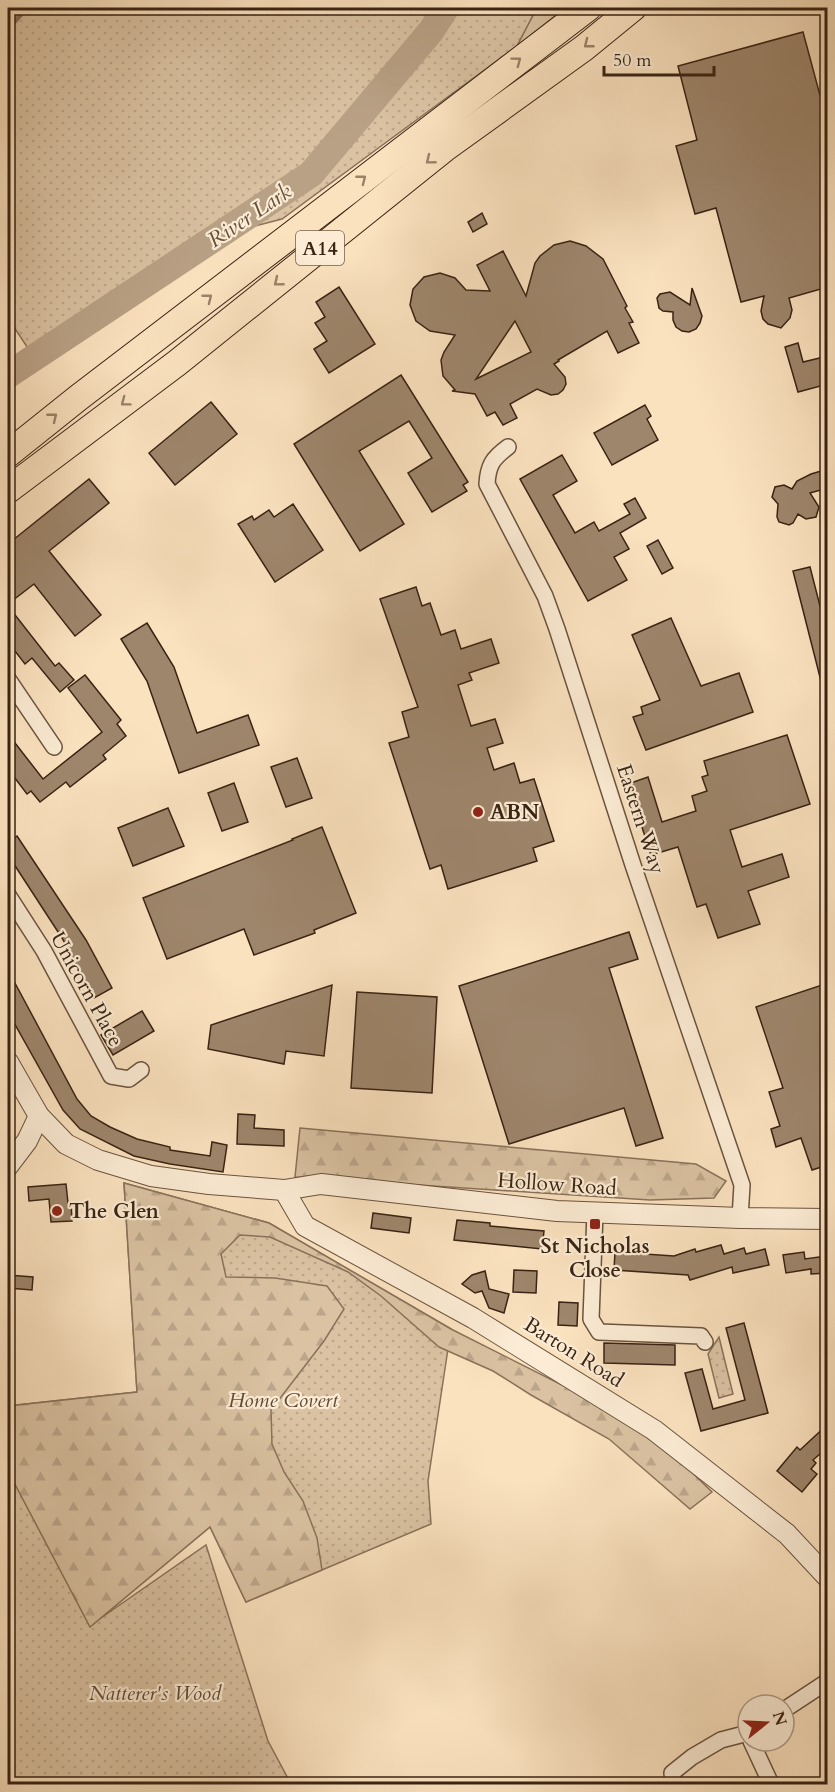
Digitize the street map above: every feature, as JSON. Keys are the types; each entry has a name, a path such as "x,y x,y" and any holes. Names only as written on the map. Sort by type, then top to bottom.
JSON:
{"highway":[{"name":"A14","path":"8,454 588,8"},
{"name":"A14","path":"8,490 177,363 444,149 584,48 633,8"}],"street":[{"name":"Eastern Way","path":"508,447 497,455 488,469 487,484 545,596 557,628 633,865 742,1185 740,1218"},
{"path":"8,679 54,747"},
{"name":"Unicorn Place","path":"8,895 44,951 111,1076 129,1078 141,1070"},
{"name":"Hollow Road","path":"8,1062 39,1116 66,1144 81,1152 151,1176 284,1190 321,1184 557,1211 828,1219"},
{"path":"8,1166 27,1141 39,1116"},
{"name":"Barton Road","path":"284,1190 305,1226 473,1318 654,1430 787,1534 828,1578"},
{"path":"595,1213 591,1319 599,1332 701,1335 705,1342"},
{"path":"796,1702 828,1681"},
{"path":"668,1778 692,1757 721,1740 736,1737"},
{"path":"756,1753 771,1785"}],"green space":[{"path":"8,8 537,8 517,46 282,219 243,229 39,365 8,318"},
{"path":"537,8 565,8 517,46"},
{"path":"300,1128 696,1164 726,1181 714,1198 650,1200 295,1177"},
{"name":"Home Covert","path":"124,1183 269,1223 451,1329 428,1481 431,1524 246,1602 210,1527 98,1620 206,1545 268,1741 291,1784 8,1784 8,1406 137,1392"},
{"name":"Home Covert","path":"124,1183 269,1223 451,1329 564,1386 665,1446 712,1492 690,1509 609,1439 493,1371 439,1347 381,1296 348,1272 270,1237 240,1235 221,1254 226,1277 275,1278 327,1286 344,1309 324,1341 271,1410 272,1444 284,1472 303,1501 317,1538 322,1570 246,1602 210,1527 90,1627 8,1471 8,1406 137,1392"},
{"path":"719,1337 733,1394 719,1398 708,1354"}],"building":[{"path":"803,32 828,125 828,287 789,298 792,310 790,318 781,328 768,324 763,319 761,311 764,296 741,302 716,208 695,214 676,146 697,140 678,66"},
{"path":"482,213 487,224 473,232 468,222"},
{"path":"570,241 586,246 603,259 627,306 625,308 633,322 629,323 639,343 618,353 607,331 558,360 554,364 565,377 566,384 563,390 551,395 537,389 510,404 517,418 503,425 495,412 487,416 475,394 452,391 455,390 443,376 441,360 455,335 430,331 416,321 410,305 413,289 424,277 440,273 455,278 466,290 490,291 477,265 503,251 526,296 535,263 554,245","holes":["515,321 531,352 476,379"]},
{"path":"339,287 375,344 329,373 314,349 327,341 315,323 325,317 316,302"},
{"path":"692,288 702,316 696,329 689,332 682,331 676,327 673,312 659,308 657,298 660,294 670,292 690,305"},
{"path":"798,343 803,362 828,356 828,384 798,392 785,347"},
{"path":"401,375 468,482 463,485 467,491 432,512 408,473 432,458 409,421 359,451 404,524 360,551 294,444"},
{"path":"211,402 237,434 175,485 149,453"},
{"path":"645,405 651,416 647,419 658,440 612,465 594,433"},
{"path":"562,455 577,481 553,495 575,533 594,522 599,531 630,514 624,504 635,498 646,518 620,533 629,549 614,557 627,580 588,601 520,479"},
{"path":"828,469 828,488 810,493 819,507 816,517 806,519 798,514 793,523 789,525 779,522 778,504 772,497 775,487 784,485 792,489 797,481"},
{"path":"89,479 109,503 49,551 101,615 75,636 34,584 8,604 8,544"},
{"path":"293,504 323,550 275,582 238,524 252,516 254,520 269,510 274,517"},
{"path":"658,540 673,568 662,574 647,546"},
{"path":"810,567 828,637 828,689 823,689 793,571"},
{"name":"ABN","path":"416,587 422,606 430,603 441,635 455,630 461,649 491,639 499,663 469,673 472,680 458,685 471,726 495,719 503,743 487,748 494,770 514,763 520,783 534,779 554,841 533,848 537,861 448,889 441,865 430,869 389,743 409,737 402,712 418,707 380,599"},
{"path":"8,606 55,666 59,663 74,680 60,692 32,658 25,664 8,642"},
{"path":"671,618 701,686 739,673 753,712 646,750 633,717 643,714 641,707 660,700 632,635"},
{"path":"147,623 174,667 197,733 248,715 259,745 179,773 147,681 121,639"},
{"path":"85,675 121,720 117,724 126,736 103,755 106,759 70,787 66,782 40,802 31,791 27,794 8,769 8,734 43,779 102,732 68,688"},
{"path":"787,735 810,804 730,830 742,867 782,854 789,877 748,891 760,924 718,938 706,904 697,907 678,847 651,855 628,784 648,777 662,822 696,811 692,796 707,791 702,777 708,775 704,761"},
{"path":"297,758 312,798 286,807 271,767"},
{"path":"234,783 248,822 222,831 208,793"},
{"path":"168,808 184,846 133,866 118,828"},
{"path":"322,827 356,913 314,930 315,933 254,955 244,929 167,959 143,898"},
{"path":"17,836 86,940 112,988 94,998 62,938 8,855 8,843"},
{"path":"629,932 638,959 609,968 663,1138 636,1146 624,1108 509,1144 459,986"},
{"path":"8,970 77,1099 91,1116 137,1139 170,1147 170,1150 210,1156 212,1142 227,1145 223,1172 134,1156 80,1129 63,1110 8,1012"},
{"path":"828,983 828,1165 812,1170 801,1138 776,1147 771,1129 780,1126 769,1092 783,1088 756,1007"},
{"path":"332,985 324,1056 286,1051 284,1064 208,1049 211,1025"},
{"path":"357,992 437,997 432,1093 351,1088"},
{"path":"142,1011 154,1031 113,1055 101,1035"},
{"path":"238,1114 255,1115 254,1128 284,1130 284,1146 237,1144"},
{"path":"66,1184 68,1203 71,1203 72,1221 51,1222 49,1199 29,1201 28,1187"},
{"path":"373,1213 411,1218 409,1233 371,1228"},
{"path":"457,1220 490,1223 490,1226 544,1231 542,1249 454,1240"},
{"path":"721,1245 724,1254 744,1248 746,1254 765,1249 769,1265 733,1273 732,1267 690,1280 688,1275 614,1270 615,1252 674,1256 695,1249 696,1252"},
{"path":"804,1252 805,1259 826,1256 828,1273 811,1274 811,1269 786,1273 783,1255"},
{"path":"514,1270 537,1271 536,1293 513,1292"},
{"path":"485,1271 489,1289 509,1294 504,1313 489,1308 482,1291 475,1293 462,1284 472,1275"},
{"path":"8,1275 33,1277 32,1290 8,1288"},
{"path":"559,1302 578,1303 577,1326 558,1325"},
{"path":"744,1323 768,1413 701,1431 685,1373 702,1369 713,1409 745,1400 726,1328"},
{"path":"604,1343 675,1345 675,1365 604,1363"},
{"path":"828,1424 828,1447 813,1460 816,1463 811,1469 817,1474 802,1492 777,1471 797,1447 800,1450"}],"waterway":[{"path":"8,29 27,8"},
{"name":"River Lark","path":"8,375 311,174 431,31 446,8"}],"place":[{"name":"ABN","path":"478,812"},
{"name":"The Glen","path":"57,1211"},
{"name":"St Nicholas Close","path":"595,1224"}],"park label":[{"name":"Natterer's Wood","path":"155,1693"}]}
